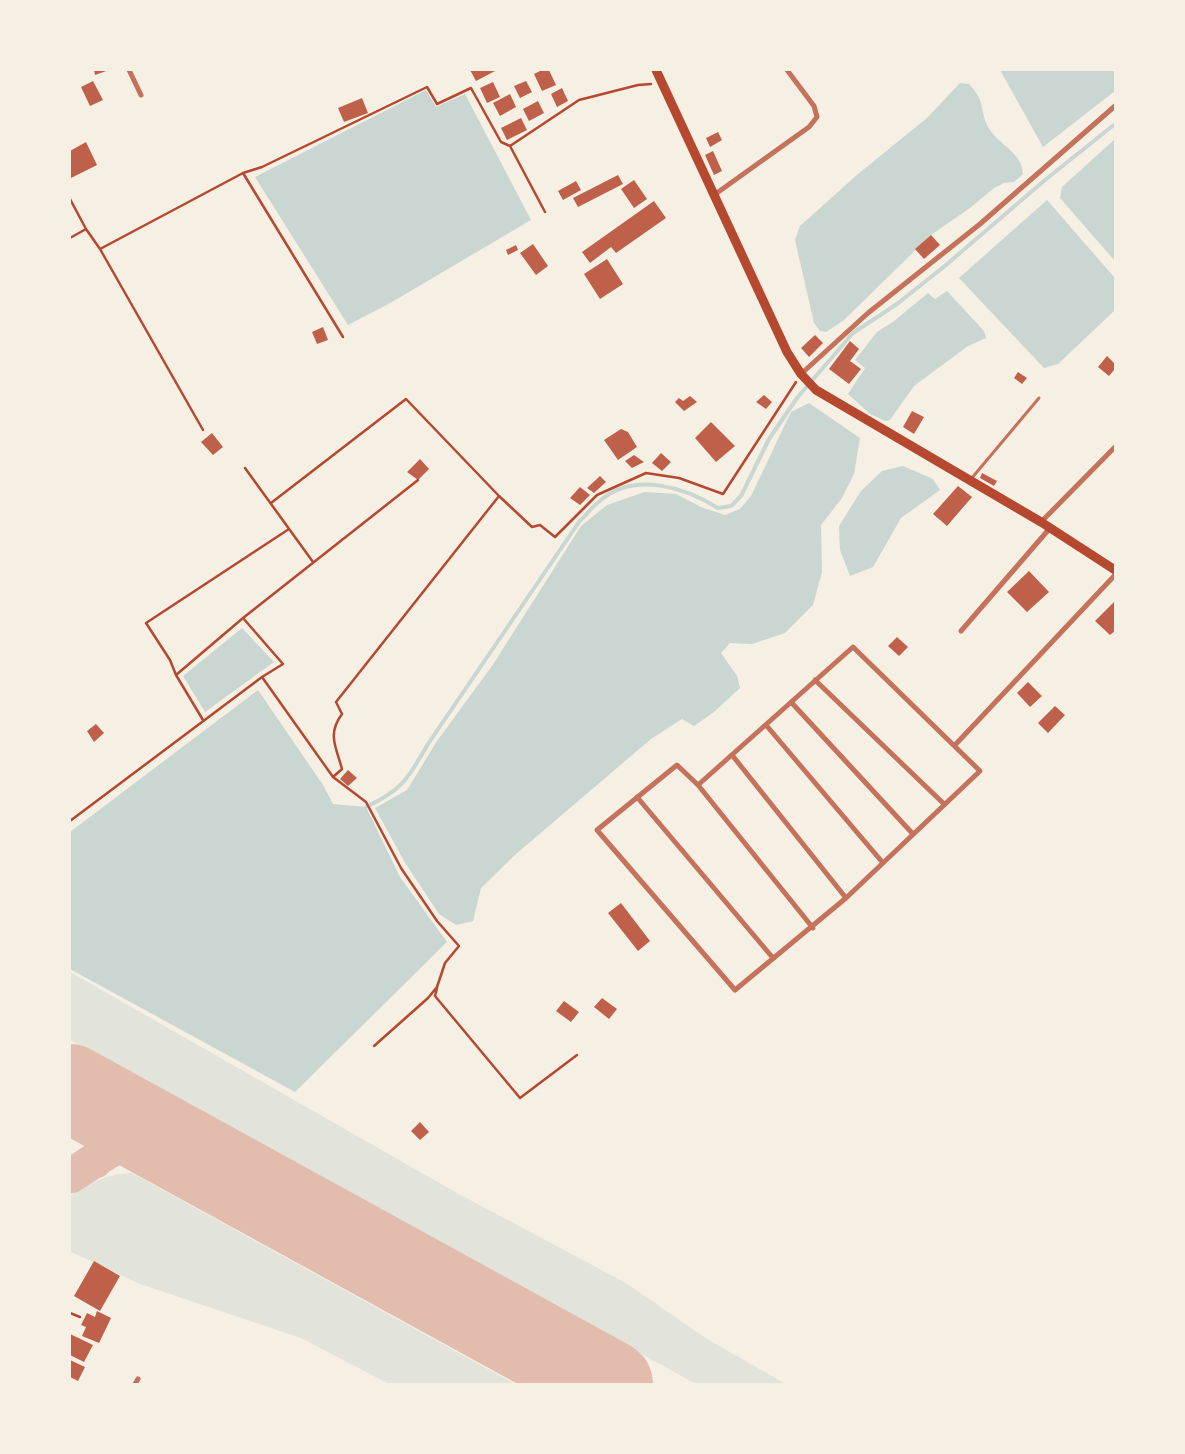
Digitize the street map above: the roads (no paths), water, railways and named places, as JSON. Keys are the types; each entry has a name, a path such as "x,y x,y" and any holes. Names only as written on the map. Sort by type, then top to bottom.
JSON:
{"main road":[{"path":"656,70 787,352 801,374 816,390 969,482 1041,522 1115,570"}],"street":[{"path":"129,70 141,95"},
{"path":"714,195 809,127 817,117 814,106 787,70"},
{"path":"801,374 868,313 980,224 1115,106"},
{"path":"1041,522 1115,447"},
{"path":"960,631 1050,528"},
{"path":"955,744 1115,575"},
{"path":"698,785 852,647 955,744 980,771 912,833 846,898 812,928 735,990 597,830 677,765 698,785 812,928"},
{"path":"815,680 944,804"},
{"path":"791,702 912,833"},
{"path":"766,725 883,863"},
{"path":"732,755 846,898"},
{"path":"636,797 773,958"}],"lane":[{"path":"969,482 1039,398"}],"waterway":[{"path":"366,807 389,794 410,774 428,744 579,522 595,505 614,491 629,486 645,485 676,489 691,494 718,508 731,506 741,496 769,439 797,398 853,333 897,304 946,265 1045,180 1115,124"}]}
